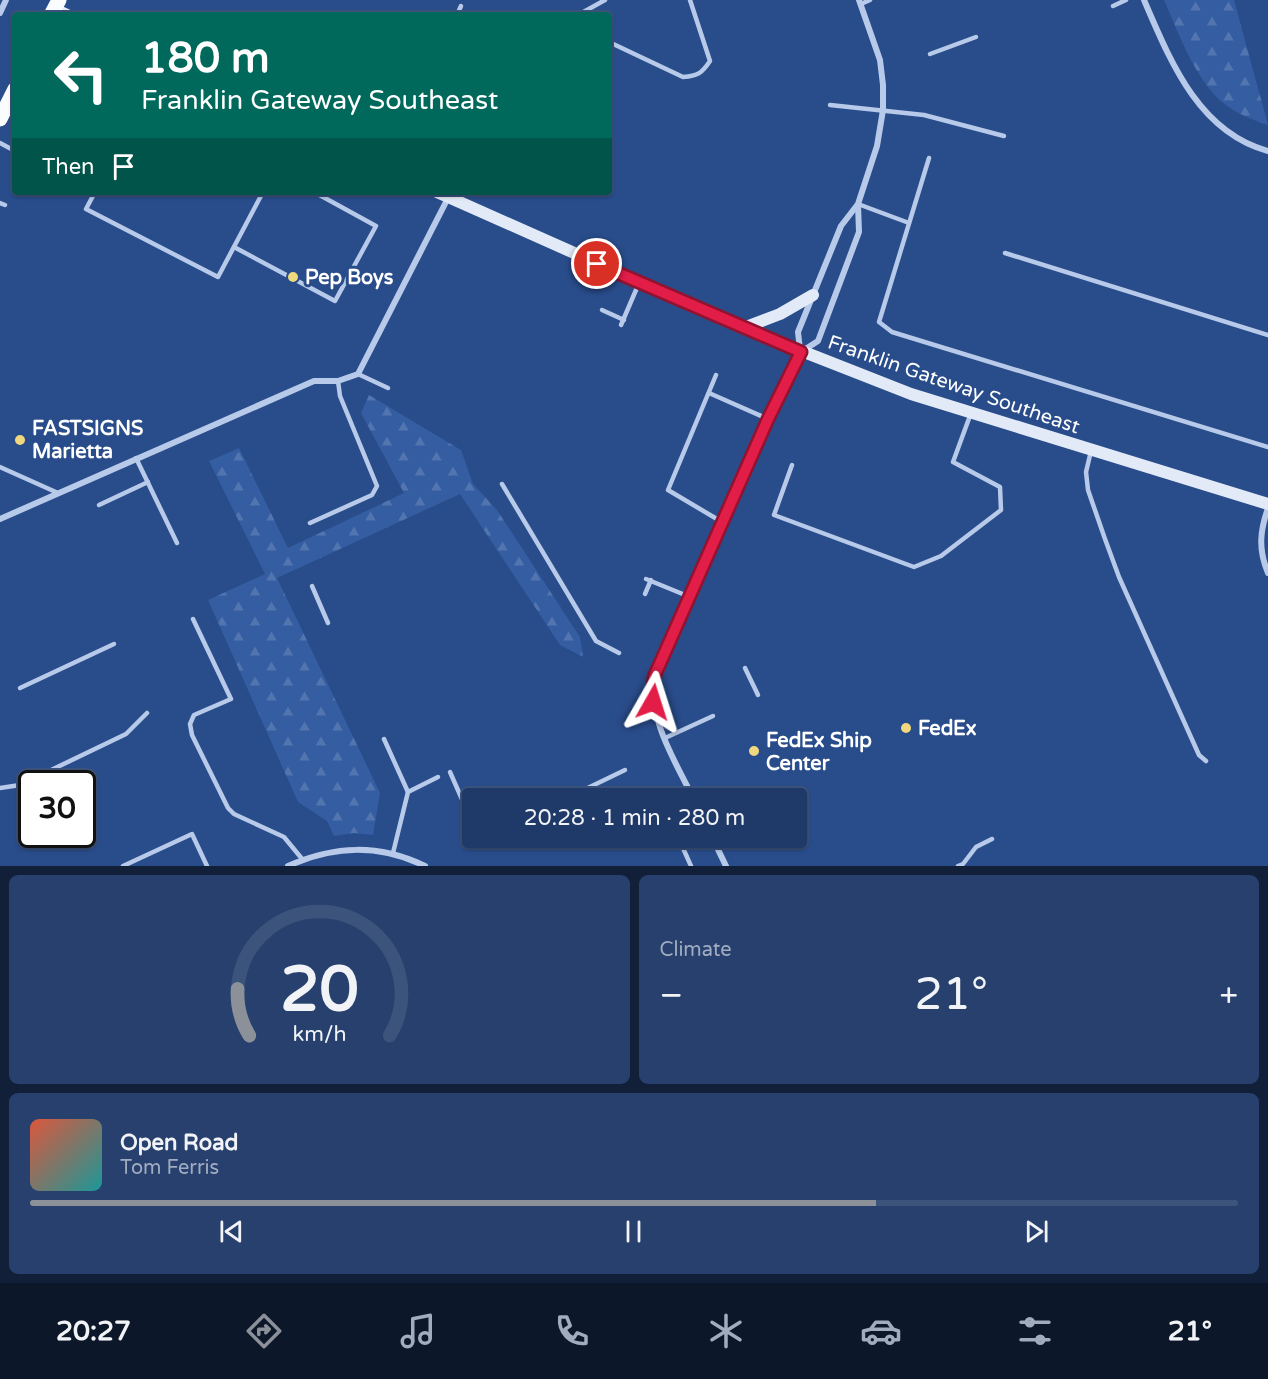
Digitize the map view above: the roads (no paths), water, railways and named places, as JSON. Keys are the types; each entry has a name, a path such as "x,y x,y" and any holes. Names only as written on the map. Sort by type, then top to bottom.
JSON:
{"main road":[{"path":"0,119 12,95"}],"street":[{"path":"0,13 6,0"},
{"path":"1144,0 1170,60 1195,100 1217,125 1252,147 1268,151"},
{"path":"801,352 798,332 841,226 858,204 877,146 883,110 880,60 860,2"},
{"path":"0,519 314,381 338,381 358,374 443,195"},
{"name":"Franklin Gateway Southeast","path":"443,195 743,328 911,394 1268,506"},
{"path":"688,788 665,738 653,702 654,677 768,419 801,352 818,341 859,231 858,204"},
{"path":"743,328 780,315 813,295"},
{"path":"1268,506 1260,537 1260,549 1268,573"},
{"path":"717,848 726,866"},
{"path":"288,866 340,849 393,854 425,866"}],"lane":[{"path":"584,12 606,0"},
{"path":"612,43 683,76 703,73 710,61 690,0"},
{"path":"860,2 870,0"},
{"path":"1113,6 1126,0"},
{"path":"458,12 461,6"},
{"path":"930,54 976,37"},
{"path":"830,105 924,115 1004,136"},
{"path":"929,158 879,322 892,332 1268,447"},
{"path":"93,195 86,209 218,277 261,195"},
{"path":"234,247 335,301 376,226 319,195"},
{"path":"858,204 909,223"},
{"path":"1005,253 1268,334"},
{"path":"602,310 622,322 639,283"},
{"path":"358,374 388,388"},
{"path":"716,375 668,490 722,522"},
{"path":"310,523 372,495 377,486 340,396 338,381"},
{"path":"709,393 768,419"},
{"path":"792,465 774,516 914,567 941,555 1001,510 1000,487 953,462 971,413"},
{"path":"1091,451 1086,472 1088,490 1115,568 1199,755 1206,761"},
{"path":"136,458 177,543"},
{"path":"0,467 58,493"},
{"path":"99,505 148,482"},
{"path":"502,484 596,641 619,653"},
{"path":"645,594 649,579 690,597"},
{"path":"312,586 328,623"},
{"path":"193,619 231,699 194,716 190,724 192,735 228,808 234,814 284,837 303,860"},
{"path":"20,688 114,644"},
{"path":"745,668 758,695"},
{"path":"0,788 20,785 126,734 147,713"},
{"path":"665,738 713,716"},
{"path":"384,739 408,792 393,854"},
{"path":"588,788 626,770"},
{"path":"450,772 462,799"},
{"path":"408,792 438,777"},
{"path":"123,866 192,834 207,866"},
{"path":"958,866 963,864 976,847 992,838"},
{"path":"683,848 692,866"}],"place":[{"name":"Pep Boys","path":"293,277"},
{"name":"FASTSIGNS Marietta","path":"20,440"},
{"name":"FedEx","path":"906,728"},
{"name":"FedEx Ship Center","path":"754,751"}]}
